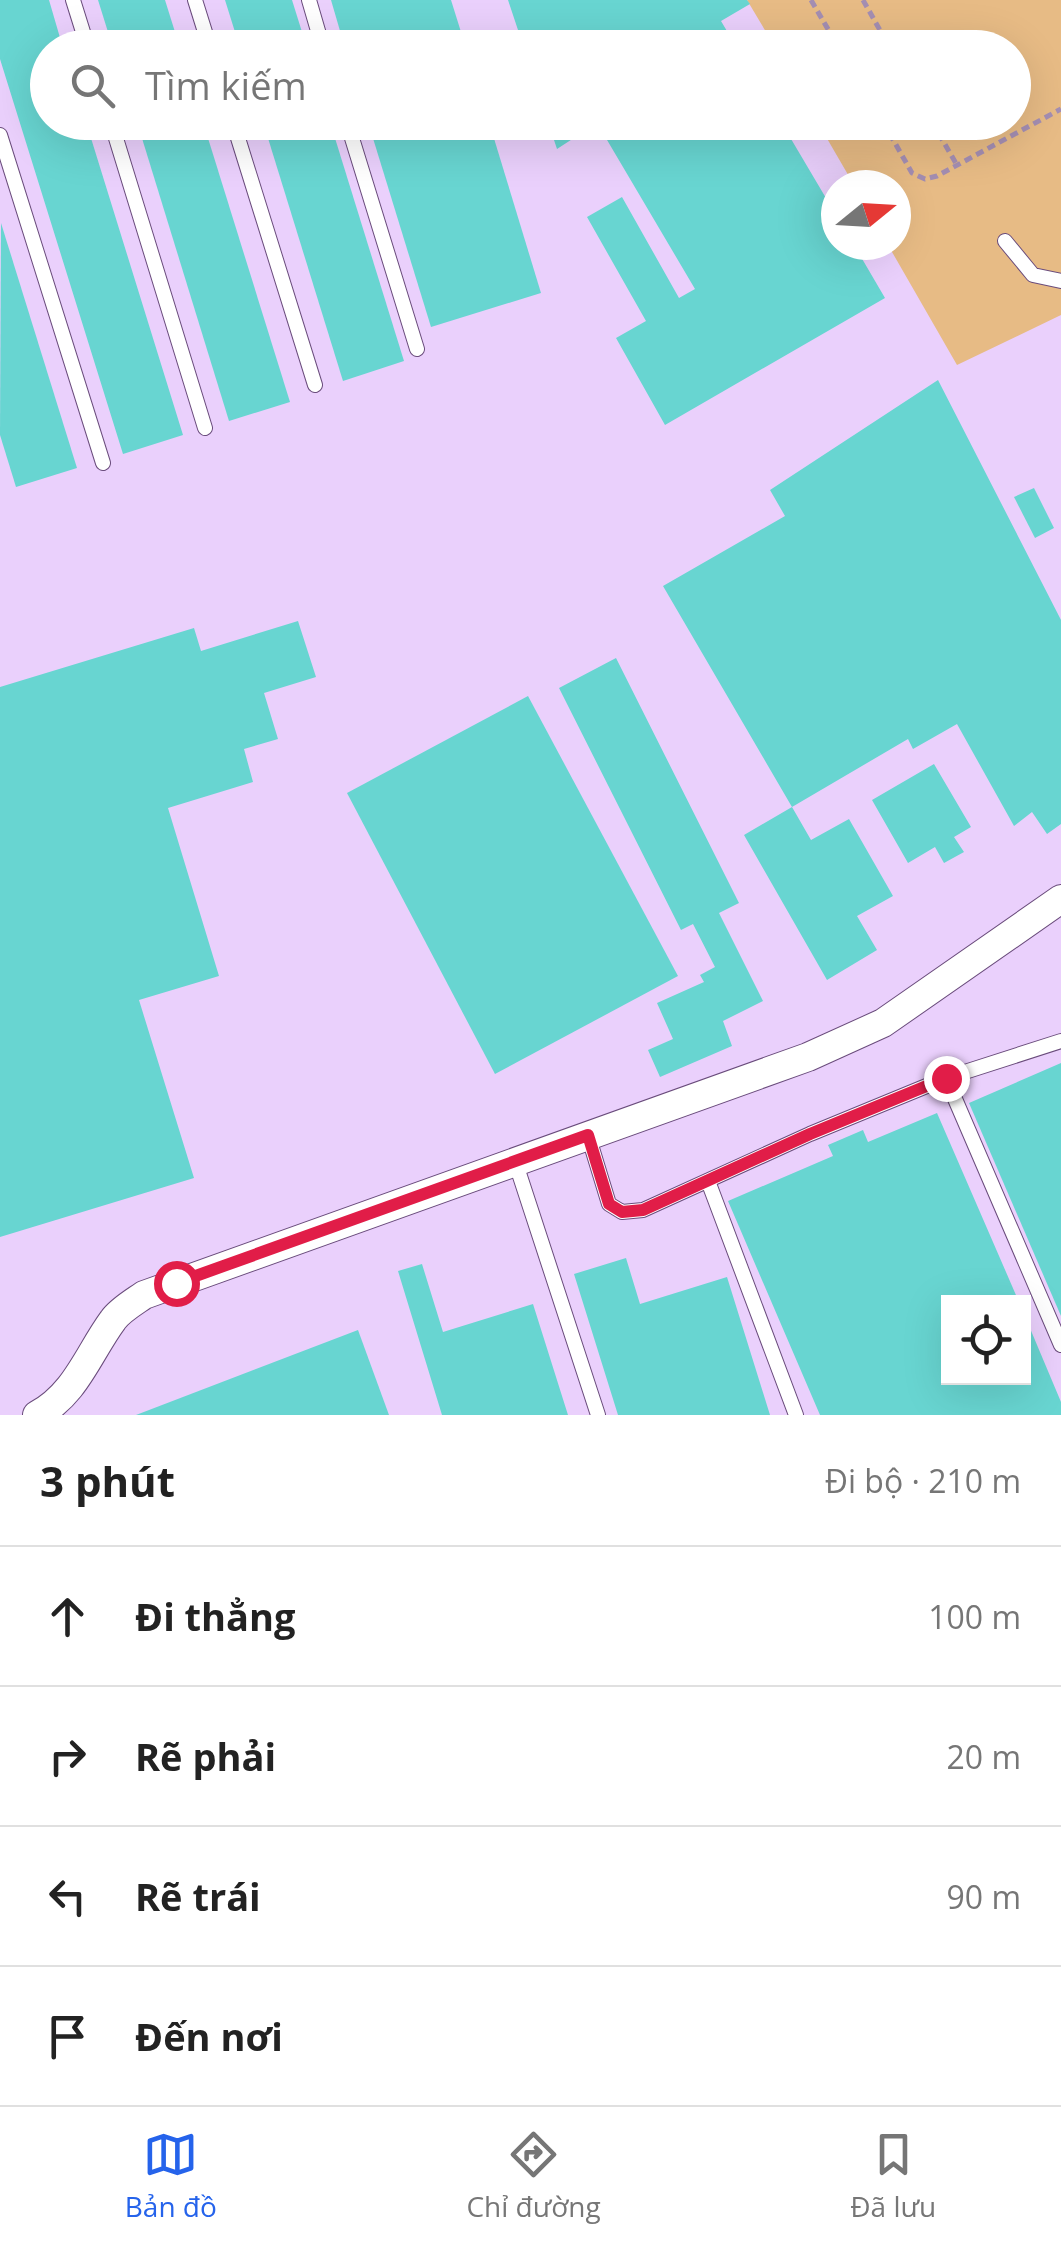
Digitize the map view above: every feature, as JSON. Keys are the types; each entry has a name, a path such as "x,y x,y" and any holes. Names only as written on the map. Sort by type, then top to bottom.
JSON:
{"street":[{"path":"41,1414 60,1400 81,1374 114,1317 144,1295 808,1057 883,1022 1061,900"}],"lane":[{"path":"73,0 82,30"},
{"path":"195,0 204,30"},
{"path":"309,0 318,30"},
{"path":"0,135 102,463"},
{"path":"117,140 205,428"},
{"path":"239,140 315,385"},
{"path":"353,140 417,349"},
{"path":"1005,241 1032,275 1061,281"},
{"path":"588,1135 609,1204 622,1212 643,1210 946,1078 1061,1041"},
{"path":"946,1078 1061,1345"},
{"path":"514,1161 598,1415"},
{"path":"708,1181 796,1415"}],"path":[{"path":"811,0 828,30"},
{"path":"862,0 880,30"},
{"path":"1031,125 1061,109"},
{"path":"893,140 912,172 925,180 1003,140"},
{"path":"942,140 957,165"}],"shaded area":[{"path":"747,0 1061,0 1061,315 957,365 897,260 911,260 911,170 845,170 828,140 1031,140 1031,30 765,30"}],"building":[{"path":"0,0 49,0 58,30 30,30 30,140 92,140 183,435 123,454 0,59"},
{"path":"98,0 165,0 174,30 107,30"},
{"path":"225,0 292,0 301,30 234,30"},
{"path":"331,0 451,0 460,30 340,30"},
{"path":"508,0 747,0 750,4 721,21 726,30 518,30"},
{"path":"143,140 209,140 290,402 229,421"},
{"path":"269,140 336,140 404,361 343,381"},
{"path":"374,140 494,140 541,293 431,327"},
{"path":"554,140 571,140 557,149"},
{"path":"607,140 792,140 821,190 821,260 863,260 885,298 665,425 616,338 646,321 587,217 622,197 679,298 695,289"},
{"path":"1,223 77,468 16,487 0,435"},
{"path":"938,380 1061,620 1061,824 1047,834 1032,812 1014,826 957,724 913,749 908,739 792,807 663,586 785,516 770,490"},
{"path":"1034,488 1054,528 1035,538 1014,497"},
{"path":"298,621 316,677 264,693 278,739 244,749 253,782 168,808 219,976 139,1000 194,1178 0,1237 0,687 194,628 201,651"},
{"path":"616,658 739,903 719,913 763,1001 723,1021 732,1046 660,1077 648,1050 673,1039 657,1003 704,982 700,975 715,967 693,924 681,930 559,688"},
{"path":"528,696 678,976 495,1074 347,793"},
{"path":"934,764 971,827 954,837 964,852 944,863 935,847 908,863 872,800"},
{"path":"792,807 811,840 849,819 893,896 857,916 877,950 827,980 744,835"},
{"path":"1061,1063 1061,1316 969,1103"},
{"path":"937,1113 1016,1295 941,1295 941,1385 1031,1385 1031,1331 1061,1402 1061,1415 820,1415 728,1201 833,1156 828,1145 863,1130 868,1142"},
{"path":"626,1258 640,1304 727,1277 770,1415 618,1415 574,1274"},
{"path":"422,1264 443,1332 533,1304 568,1415 442,1415 398,1271"},
{"path":"358,1330 389,1415 136,1415"}],"route":[{"path":"176,1283 588,1135 609,1204 622,1212 643,1210 946,1078"}]}
